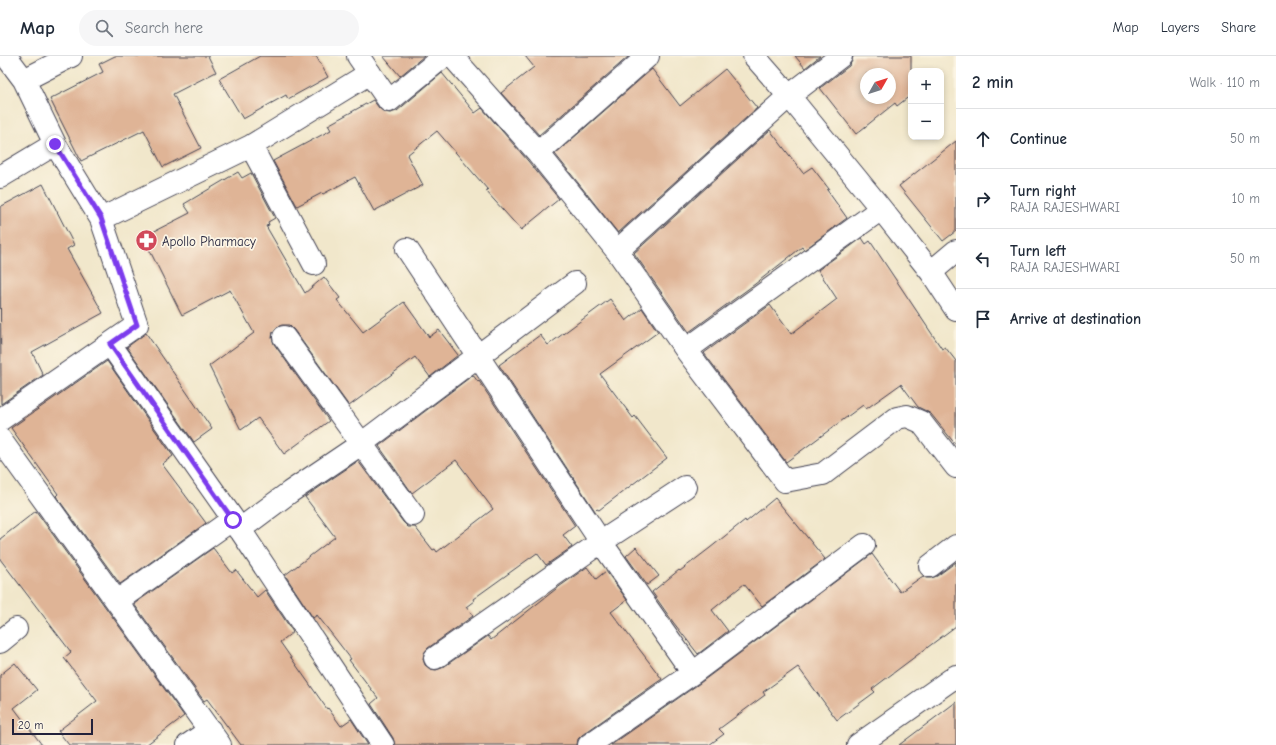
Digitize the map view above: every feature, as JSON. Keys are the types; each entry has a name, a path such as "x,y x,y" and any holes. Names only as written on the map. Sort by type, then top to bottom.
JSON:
{"street":[{"path":"0,420 137,325 101,218 55,144 24,80 6,56"},
{"path":"24,80 71,56"},
{"path":"101,218 251,146 364,64 389,101 444,56"},
{"path":"452,56 538,153 617,251 686,350 785,481 823,474 897,418 907,416 921,422 956,467"},
{"path":"538,153 648,56"},
{"path":"754,56 789,96 881,209 931,272 956,310"},
{"path":"617,251 789,96 841,56"},
{"path":"0,177 55,144"},
{"path":"251,146 314,264"},
{"path":"686,350 881,209"},
{"path":"407,249 601,542 693,673"},
{"path":"931,272 956,251"},
{"path":"117,601 290,492 361,444 575,283"},
{"path":"284,337 413,515"},
{"path":"110,344 236,525 384,745"},
{"path":"0,439 215,737 188,745"},
{"path":"435,658 601,542 685,488"},
{"path":"589,745 693,673 864,545"},
{"path":"930,566 956,546"},
{"path":"858,745 956,676"}],"building":[{"path":"115,56 208,56 216,72 173,94 201,148 163,167 144,130 81,161 50,99 103,72 99,64"},
{"path":"260,56 316,56 328,77 288,99 286,95 243,119 219,79"},
{"path":"383,56 424,56 400,76"},
{"path":"525,56 629,56 539,135 501,93 534,67"},
{"path":"795,56 820,56 805,68"},
{"path":"853,56 911,56 911,68 908,68 908,97 897,106 896,104 896,68 860,68 860,104 894,104 856,134 820,88 849,66"},
{"path":"652,69 680,106 725,69 757,108 618,233 555,154"},
{"path":"442,73 475,113 482,108 559,199 521,230 486,191 488,190 437,131 407,155 423,185 374,211 355,177 297,206 273,161 331,130 328,125 373,100 384,112 390,113 397,111"},
{"path":"770,130 803,173 812,167 829,189 827,190 847,218 804,250 802,247 755,284 689,332 634,253"},
{"path":"956,141 956,231 943,241 899,186"},
{"path":"238,172 242,178 251,173 275,218 268,222 269,225 266,226 305,293 324,277 340,298 337,300 363,332 404,302 429,337 439,330 458,355 430,377 415,357 349,406 294,330 289,325 282,325 277,327 273,332 272,338 274,344 329,421 284,454 258,418 241,430 209,366 254,333 230,290 182,315 143,237 190,213 184,204"},
{"path":"43,184 74,245 67,249 103,313 32,352 43,375 1,404 0,207"},
{"path":"862,238 866,244 870,241 942,349 945,347 956,361 956,445 931,414 918,407 901,384 866,409 863,405 786,462 704,353 770,305 791,334 837,299 818,270"},
{"path":"610,299 626,321 642,308 658,332 600,374 633,418 635,416 667,458 599,510 597,509 595,511 499,365 540,335 548,345"},
{"path":"146,333 212,429 194,442 127,347"},
{"path":"107,361 173,456 162,464 206,523 120,584 56,496 58,494 11,428"},
{"path":"473,375 478,382 479,381 575,526 563,535 572,547 546,565 537,553 473,599 474,601 466,607 473,616 428,648 424,653 423,659 425,665 430,669 436,670 442,668 488,636 491,640 556,589 587,567 596,579 606,571 627,600 611,612 662,679 582,735 578,739 577,745 395,745 393,738 371,704 378,698 349,660 351,659 317,615 313,618 285,575 335,537 305,497 358,461 403,522 408,527 415,527 433,550 435,549 437,552 493,509 456,460 412,493 379,446"},
{"path":"775,498 825,559 762,606 744,584 712,610 728,631 698,654 652,592 745,520 746,522"},
{"path":"36,511 184,716 146,745 69,745 58,731 97,701 64,658 71,652 0,559 0,539"},
{"path":"636,547 659,576 647,585 626,556"},
{"path":"213,548 232,573 236,570 257,597 265,590 293,632 280,642 327,709 328,708 341,726 351,719 368,745 241,745 207,699 204,701 134,604"},
{"path":"872,554 900,592 923,576 926,578 931,578 937,576 956,562 956,626 872,689 875,692 837,720 798,667 763,692 765,695 719,729 724,734 709,745 611,745 700,683"},
{"path":"15,663 37,690 14,708 42,745 0,745 0,675"},
{"path":"956,702 956,745 899,745"}],"place":[{"name":"Apollo Pharmacy","path":"146,241"}],"route":[{"path":"55,144 101,218 137,325 110,344 233,520"}]}
